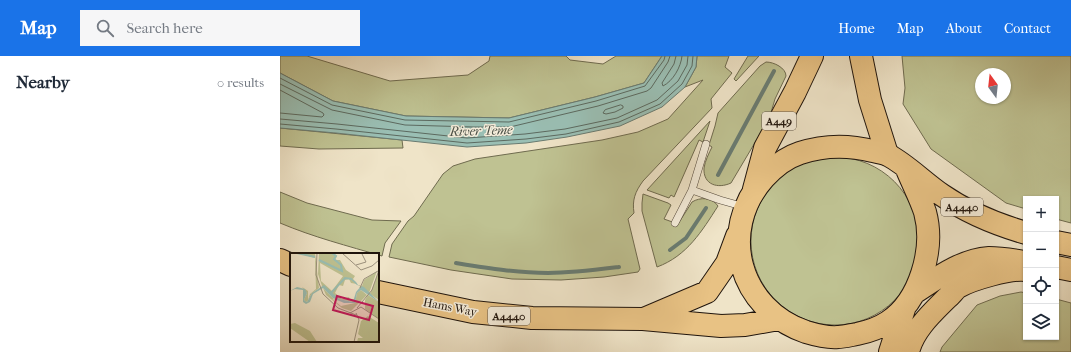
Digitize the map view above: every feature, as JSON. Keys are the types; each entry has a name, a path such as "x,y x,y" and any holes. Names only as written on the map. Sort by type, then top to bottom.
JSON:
{"main road":[{"name":"A449","path":"750,198 765,148 795,92 812,56"},
{"path":"862,56 870,100 887,154"},
{"path":"890,352 909,301 923,272 928,231 925,213 906,168 887,154 851,147 816,148 799,153 772,168 750,198 740,228 739,252 743,272 748,285 756,296 779,319 822,344 864,332 887,323 909,301 944,274 964,263 989,258 1023,262"},
{"name":"A4440","path":"906,168 941,194 973,214 1023,232"},
{"name":"Hams Way","path":"643,319 707,292 727,263 740,228"},
{"path":"1059,243 1071,245"},
{"path":"280,260 290,265"},
{"path":"1059,268 1071,270"},
{"path":"908,352 918,330 932,313 958,288 987,276 1023,270"},
{"path":"1059,275 1071,276"},
{"name":"Hams Way","path":"379,292 474,312 532,318 643,319 721,326 745,325 779,319"}],"lane":[{"path":"675,223 692,190 706,144"},
{"path":"692,190 720,200 750,198"}],"green space":[{"path":"280,56 307,56 390,81 468,75 489,61 490,56 566,56 570,60 603,64 616,56 662,56 644,83 595,97 509,118 406,116 333,101 280,73"},
{"path":"697,56 729,56 725,67 732,73 711,99 712,108 643,181 636,193 633,204 634,213 628,219 640,269 638,272 604,277 561,280 512,279 451,270 389,257 392,244 408,221 414,216 443,174 453,166 475,159 602,140 638,132 668,119 703,80 685,87 696,67"},
{"path":"748,56 759,56 736,81 734,79"},
{"path":"902,56 1071,56 1071,223 1059,220 1059,196 1023,196 1023,208 1006,203 931,149 903,104 905,88"},
{"path":"766,62 782,68 786,76 775,99 769,119 731,183 721,186 712,184 704,174 704,168 712,147 709,145 718,113 760,66"},
{"path":"710,121 703,142 699,140 674,197 671,195 669,198 647,190"},
{"path":"280,128 402,140 403,148 319,149 280,146"},
{"path":"827,157 843,157 867,163 875,167 888,176 900,188 913,209 919,233 919,249 913,273 905,288 888,306 867,319 843,325 827,325 803,319 788,311 765,288 757,273 751,249 751,233 757,209 765,194 788,171 803,163"},
{"path":"280,192 307,203 372,220 401,221 385,243 382,256 379,255 379,253 372,253 318,237 280,223"},
{"path":"643,194 671,205 664,219 678,224 692,202 695,200 709,199 718,206 693,242 677,256 657,267 642,211"},
{"path":"1023,292 1023,340 1059,340 1059,300 1071,303 1071,352 940,352 942,347 977,305 1000,296"}],"water":[{"name":"River Teme","path":"662,56 697,56 696,67 685,87 662,107 620,126 567,137 526,143 467,147 280,128 280,73 333,101 406,116 509,118 595,97 644,83"}],"waterway":[{"path":"718,175 774,71"},
{"path":"670,250 686,238 706,208"},
{"path":"456,263 502,270 536,273 575,272 619,267"}]}
